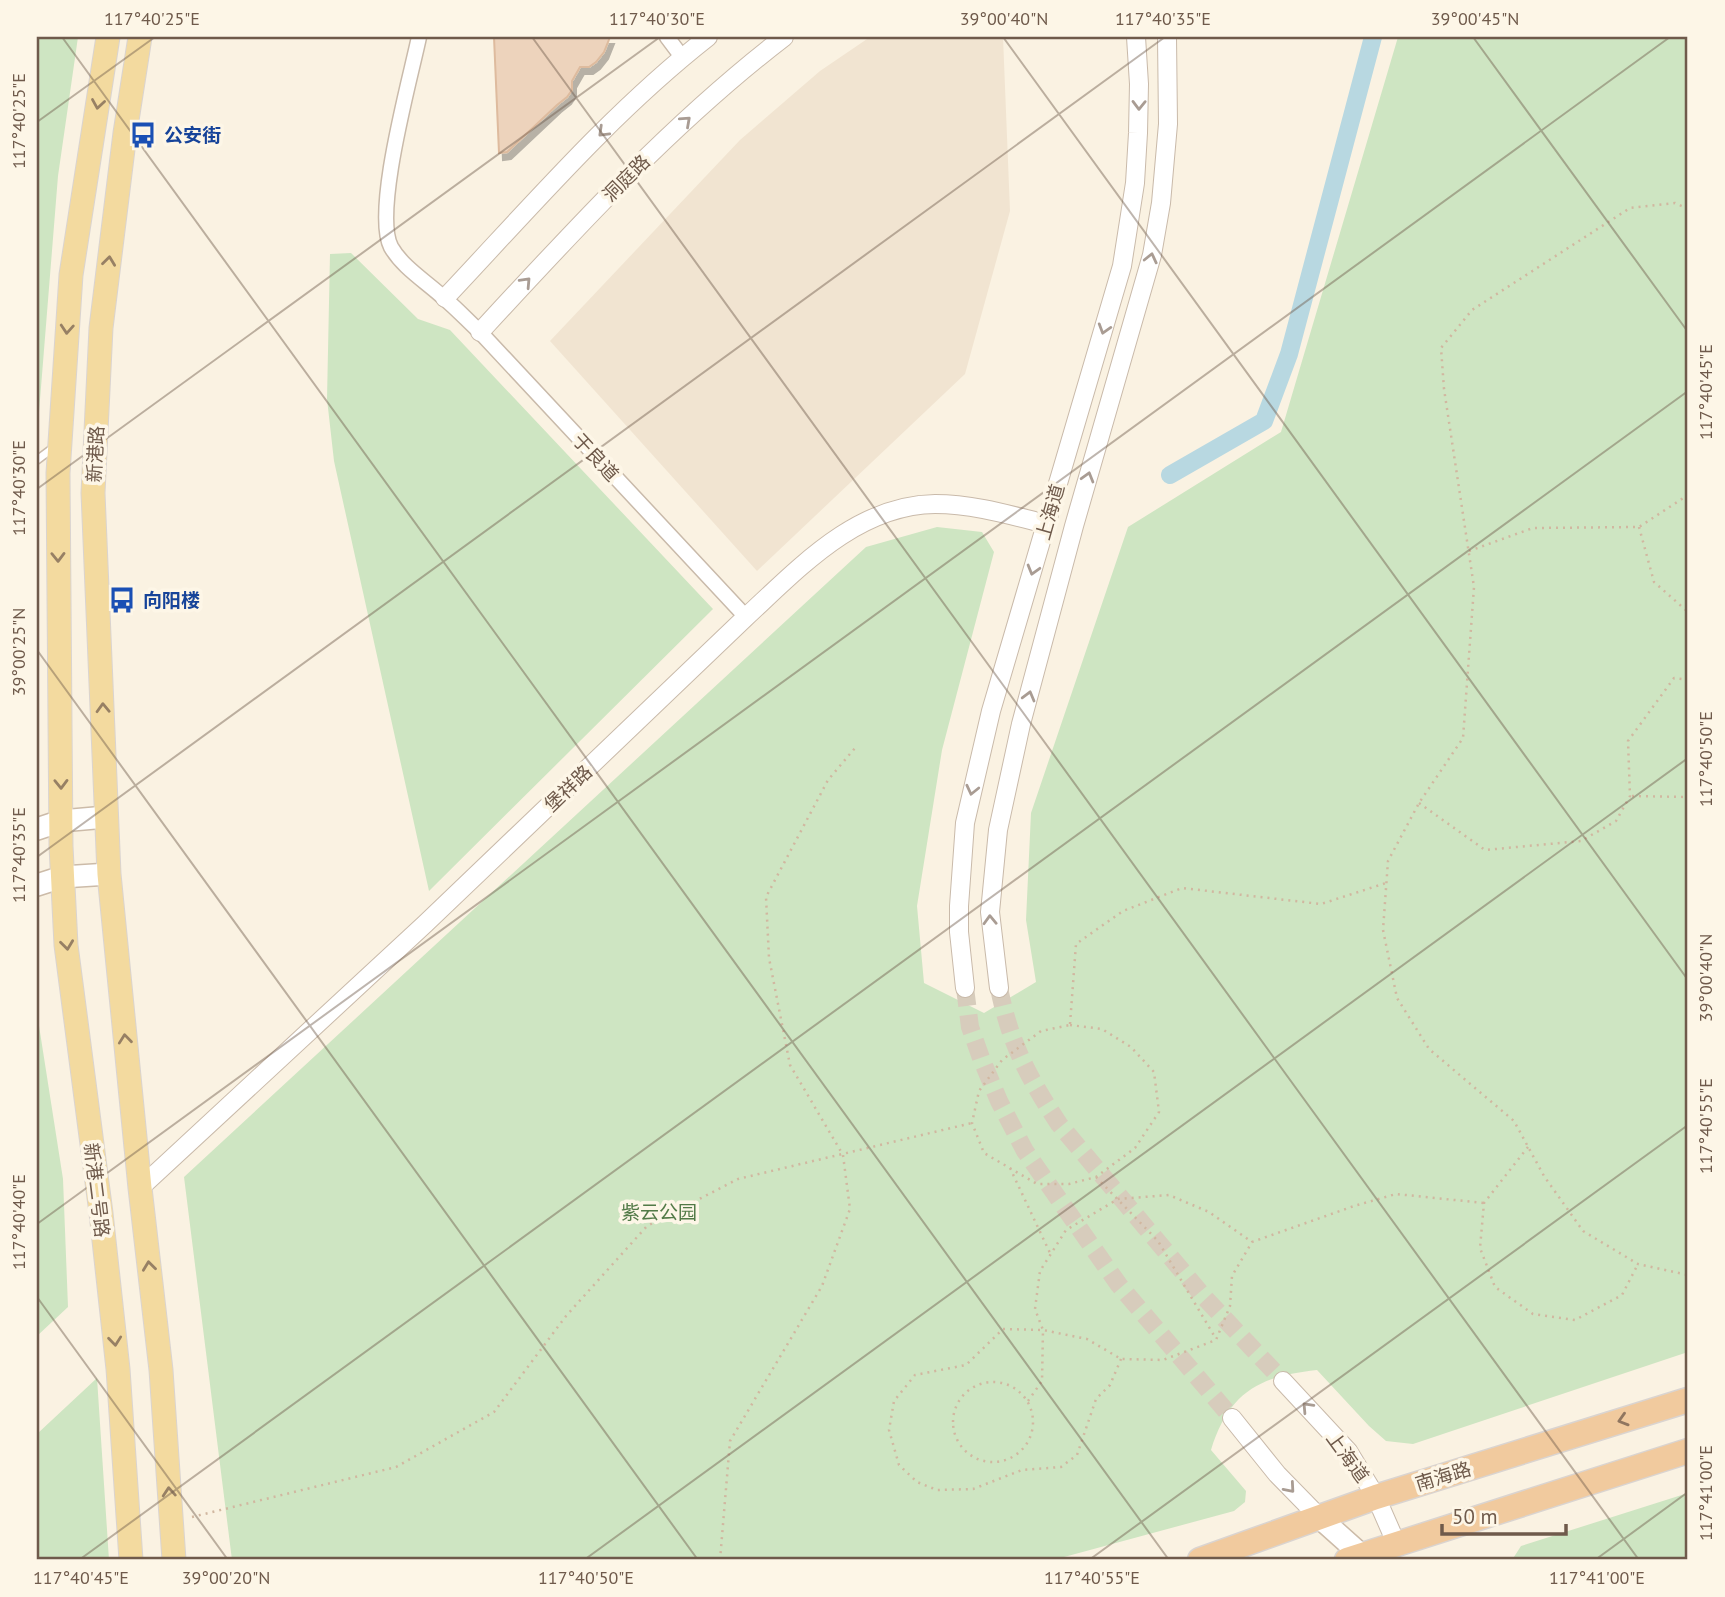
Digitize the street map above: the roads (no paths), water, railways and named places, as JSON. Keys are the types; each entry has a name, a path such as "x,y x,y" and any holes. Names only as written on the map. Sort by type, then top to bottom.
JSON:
{"highway":[{"name":"南海路","path":"1200,1560 1376,1497 1688,1400"},
{"path":"1359,1559 1401,1553 1688,1451"}],"main road":[{"name":"新港路","path":"61,821 58,486 60,444 71,275 108,37"},
{"name":"新港路","path":"109,874 93,494 100,328 140,37"},
{"path":"37,829 61,821 106,817"},
{"name":"新港二号路","path":"61,821 66,945 101,1213 118,1369 131,1560"},
{"path":"37,885 62,877 109,874 140,1188 162,1370 174,1560"},
{"path":"1320,1518 1359,1559"}],"street":[{"name":"于良道","path":"419,37 387,187 385,234 392,249 409,268 480,332 746,617"},
{"path":"667,37 682,57"},
{"path":"445,298 598,137 682,57 708,37"},
{"name":"洞庭路","path":"480,332 564,241 667,138 784,37"},
{"name":"上海道","path":"964,988 959,932 960,866 965,823 991,712 1122,266 1138,146 1139,84 1136,37"},
{"name":"上海道","path":"999,988 989,912 998,830 1018,737 1074,526 1152,256 1161,203 1168,124 1167,37"},
{"name":"堡祥路","path":"140,1188 425,924 746,617 791,576 853,527 883,513 934,504 962,506 1046,524"},
{"name":"上海道","path":"1283,1381 1348,1451 1376,1497 1401,1553"},
{"path":"1232,1418 1277,1474 1320,1518"}],"lane":[{"path":"37,460 60,444"}],"waterway":[{"path":"1170,475 1264,421 1289,354 1373,37"}],"tunnel":[{"path":"965,988 970,1027 981,1058 999,1101 1025,1151 1119,1285 1232,1418"},
{"path":"999,988 1021,1059 1059,1124 1204,1297 1283,1381"}],"place":[{"name":"公安街","path":"143,135"},
{"name":"向阳楼","path":"122,600"}],"park label":[{"name":"紫云公园","path":"659,1212"}]}
